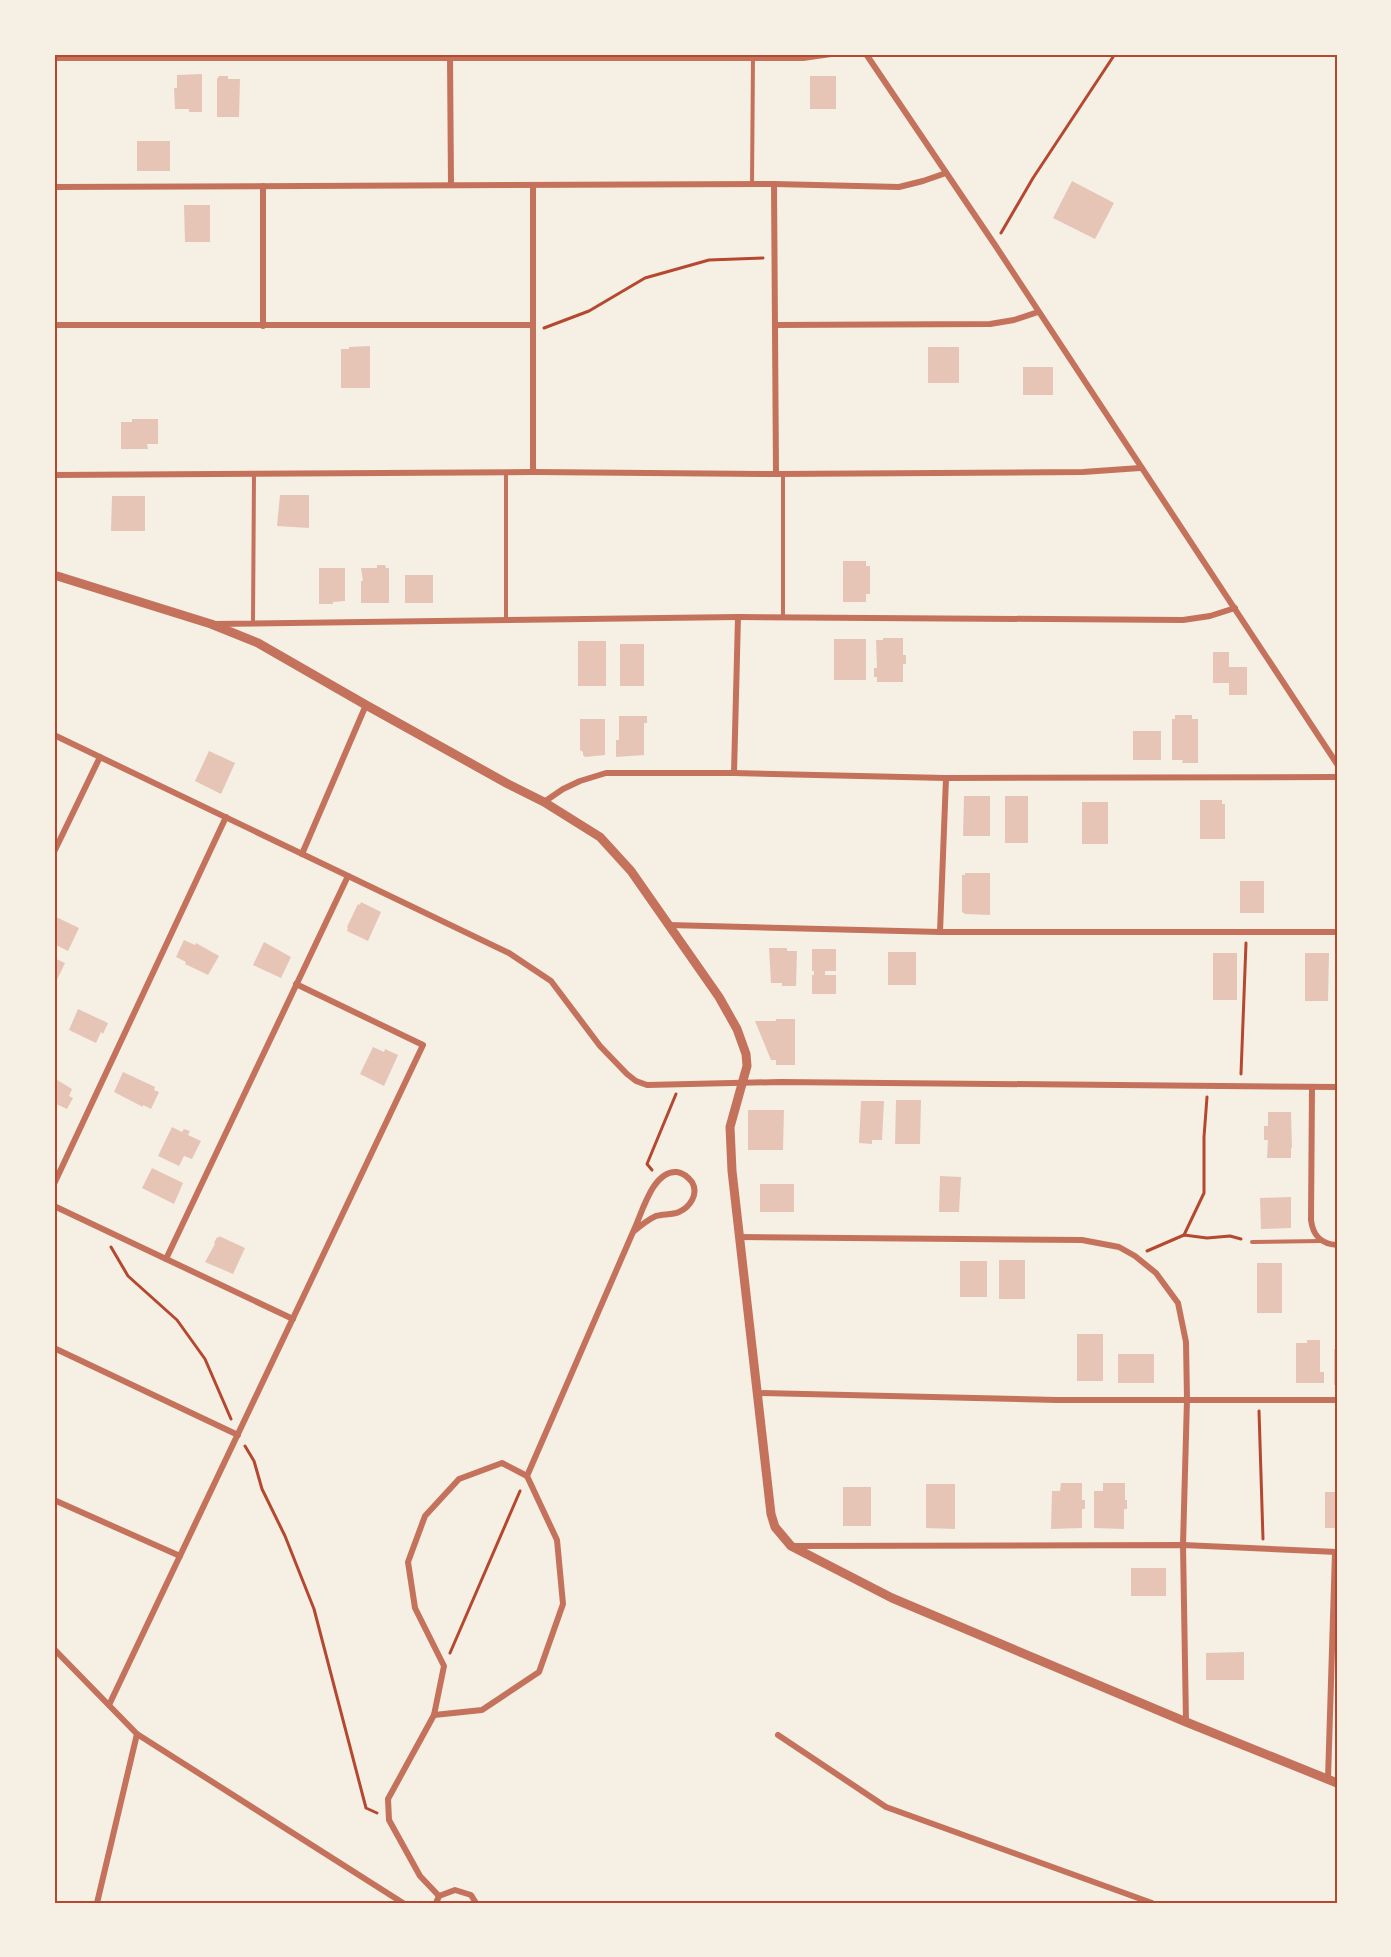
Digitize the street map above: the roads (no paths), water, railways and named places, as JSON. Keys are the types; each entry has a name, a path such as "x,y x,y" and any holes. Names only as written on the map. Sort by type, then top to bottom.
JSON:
{"street":[{"path":"54,58 347,56 803,58 831,54"},
{"path":"866,54 995,245 1337,764"},
{"path":"450,57 451,185"},
{"path":"54,187 774,184 898,187 946,173"},
{"path":"774,184 776,474"},
{"path":"263,186 263,326"},
{"path":"533,186 533,472"},
{"path":"775,325 990,324 1014,320 1038,312"},
{"path":"54,325 533,329"},
{"path":"54,475 506,472 783,474 1083,471 1140,468"},
{"path":"54,575 212,624 258,643 544,802 600,837 631,871 719,997 737,1029 746,1054 747,1066 730,1127 732,1171 771,1514 776,1527 791,1546 892,1598 1186,1722 1333,1781 1336,1552 1182,1545 791,1546"},
{"path":"212,624 738,617 1183,620 1210,616 1235,608"},
{"path":"734,773 738,617"},
{"path":"302,854 366,705"},
{"path":"54,735 509,953 551,981 600,1046 627,1074 647,1085 742,1083 1337,1087"},
{"path":"54,852 100,757"},
{"path":"544,802 580,781 606,773 734,773 946,778 1337,777"},
{"path":"940,932 946,778"},
{"path":"54,1184 226,818"},
{"path":"165,1259 348,876"},
{"path":"669,926 940,932 1337,932"},
{"path":"109,1705 423,1046 296,984"},
{"path":"1312,1087 1311,1220 1313,1232 1320,1241 1337,1245"},
{"path":"527,1476 633,1232 658,1179 673,1172 688,1177 694,1186 691,1203 678,1213 656,1216 633,1232"},
{"path":"54,1206 293,1319"},
{"path":"740,1237 1082,1240 1119,1247 1135,1256 1156,1273 1178,1303 1186,1342 1187,1399 1182,1545 1186,1722"},
{"path":"54,1348 238,1435"},
{"path":"758,1393 1056,1400 1337,1400"},
{"path":"434,1715 482,1710 539,1672 563,1604 557,1540 527,1476 502,1463 459,1479 425,1516 408,1562 415,1608 444,1666 434,1715 388,1799 389,1820 420,1876 438,1900 455,1890 471,1895 476,1903"},
{"path":"54,1500 180,1556"},
{"path":"54,1649 137,1734 403,1903"},
{"path":"97,1903 137,1734"},
{"path":"778,1735 886,1807 1152,1903"}],"lane":[{"path":"752,184 753,58"},
{"path":"506,472 506,620"},
{"path":"253,623 254,474"},
{"path":"783,474 783,617"},
{"path":"1252,1242 1320,1241"}]}
